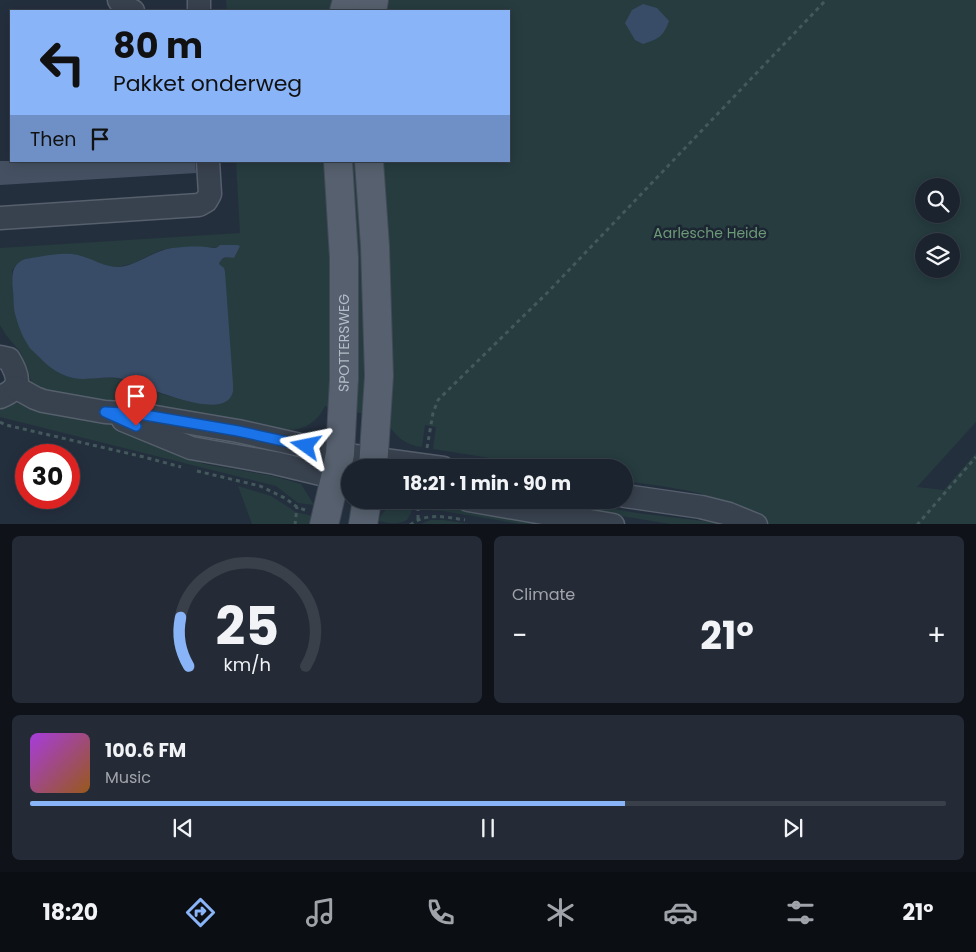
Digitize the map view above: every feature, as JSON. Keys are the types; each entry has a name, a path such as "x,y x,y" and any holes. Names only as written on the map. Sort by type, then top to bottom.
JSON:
{"main road":[{"name":"SPOTTERSWEG","path":"338,162 344,267 342,459"},
{"path":"369,162 375,246 379,376 373,459"},
{"name":"SPOTTERSWEG","path":"325,520 341,474"},
{"path":"363,524 366,509"}],"street":[{"path":"119,0 123,6 131,10"},
{"path":"0,218 200,205 206,201 210,194 208,162"},
{"path":"0,357 8,359 16,371 18,379 8,392 43,401 105,412 191,448 275,463 341,471"},
{"path":"633,497 701,507 729,514 756,524"},
{"path":"471,511 613,524"}],"path":[{"path":"432,459 429,437 433,413 438,400 548,292 826,0"},
{"path":"0,422 182,467"},
{"path":"917,524 976,457"},
{"path":"192,469 260,486 325,520"},
{"path":"295,524 298,507"},
{"path":"418,509 418,519"},
{"path":"410,524 418,519 471,511"}],"green space":[{"name":"Aarlesche Heide","path":"226,0 976,0 976,422 917,487 944,490 976,453 976,524 768,524 736,506 712,497 675,488 633,482 633,459 496,459 433,449 436,427 425,425 422,447 416,446 400,438 386,418 325,406 318,417 309,425 298,429 285,430 48,395 32,385 21,353 0,325 0,248 240,233 236,162 510,162 510,10 227,10","holes":["220,245 237,245 227,257 220,260 219,264 221,266 217,404 188,401 162,394 122,379 73,378 60,373 12,280 12,271 16,265 25,259 68,254 85,257 108,266 118,267 135,263 152,254 172,248 212,248"]},
{"path":"11,402 121,426 204,464 273,476 301,484 314,505 298,503 276,486 0,417 0,407"},
{"path":"238,486 271,496 296,512 316,517 315,524 252,524"},
{"path":"387,509 412,509 407,520 397,523 378,521"},
{"path":"462,509 552,524 520,524 426,510"},
{"path":"579,509 615,509 729,524 670,524"},
{"path":"430,520 444,520 469,524 421,524"}],"water":[{"path":"643,4 657,8 669,21 665,31 659,37 643,44 635,40 625,23 632,10"},
{"path":"220,245 240,246 234,258 223,258 219,264 224,268 225,272 233,384 233,391 227,401 216,404 200,404 163,394 122,379 79,379 67,376 52,368 29,347 18,324 14,311 12,277 14,268 25,259 71,254 83,256 107,266 118,267 132,264 172,248 215,248"}],"building":[{"path":"0,161 195,162 196,173 0,185"}],"route":[{"path":"136,426 105,412 139,414 238,431 306,446"}]}
